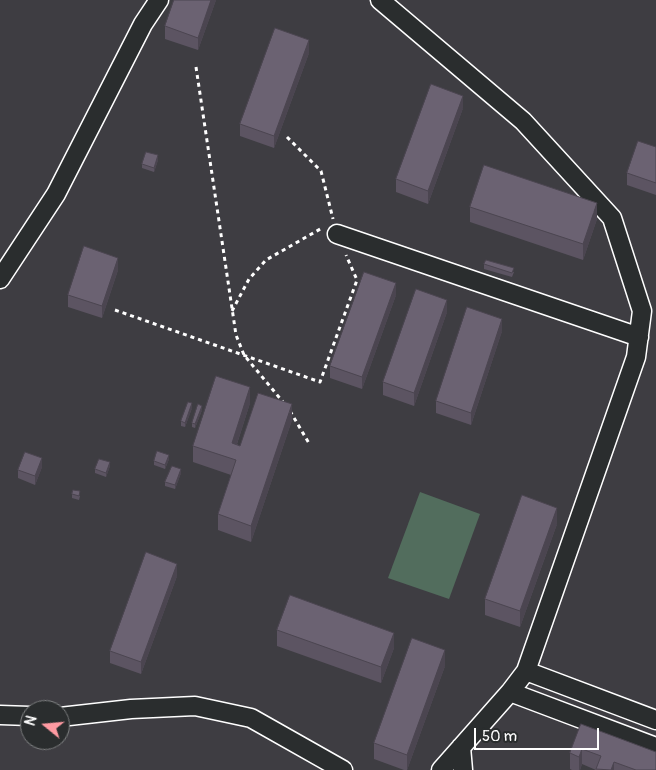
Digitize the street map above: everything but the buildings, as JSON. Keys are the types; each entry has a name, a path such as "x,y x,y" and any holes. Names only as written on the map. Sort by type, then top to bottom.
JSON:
{"lane":[{"path":"0,279 56,194 143,24 158,0"},
{"path":"380,0 524,121 612,218 642,311 636,357 526,671 510,692 441,770"},
{"path":"336,228 639,337"},
{"path":"526,671 656,720"},
{"path":"510,692 656,747"},
{"path":"70,716 131,709 195,706 251,718 343,770"},
{"path":"0,715 20,716"},
{"path":"461,747 463,770"}],"path":[{"path":"196,67 236,335 244,355 284,403"},
{"path":"115,310 320,382 357,280 336,228 321,171 287,137"},
{"path":"232,310 249,279 266,260 289,246 336,228"},
{"path":"290,410 310,445"}],"green space":[{"path":"420,492 480,514 449,599 388,578"}]}
